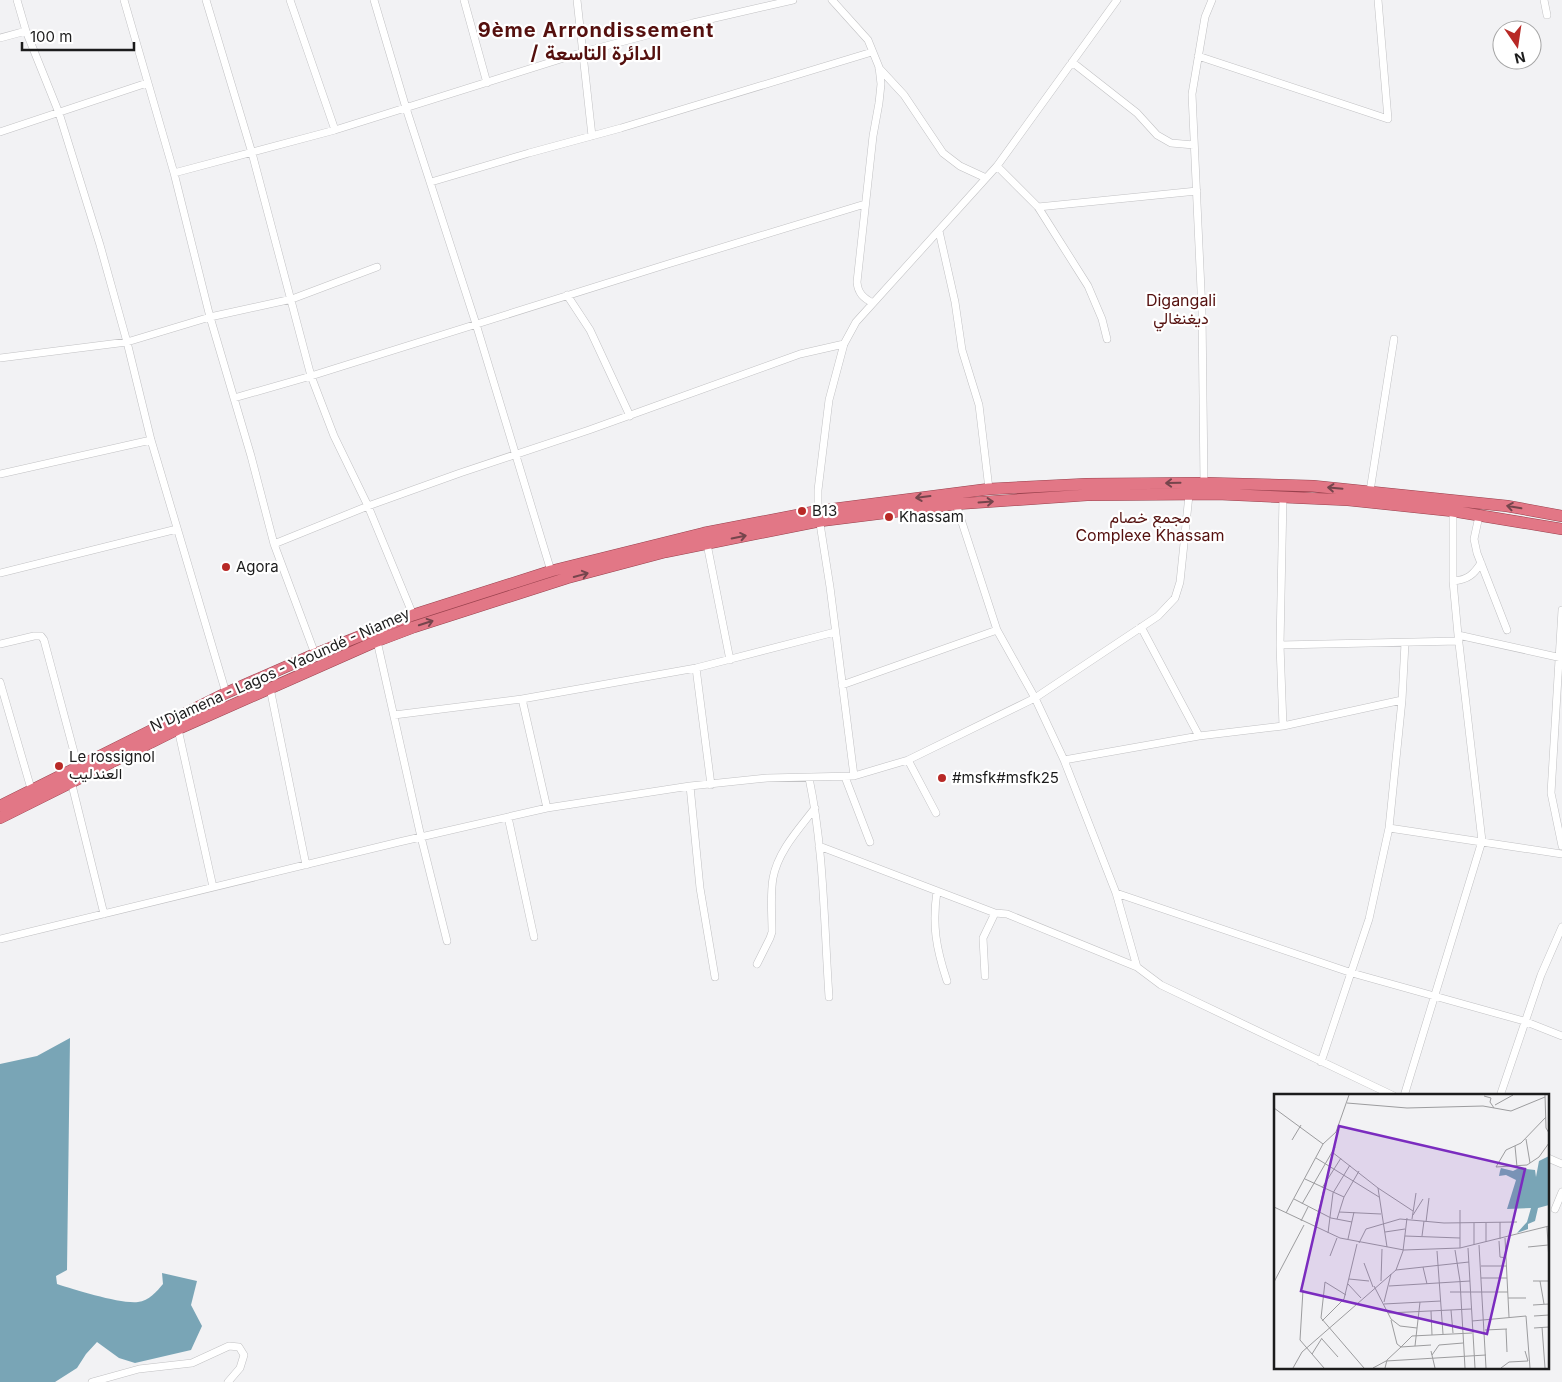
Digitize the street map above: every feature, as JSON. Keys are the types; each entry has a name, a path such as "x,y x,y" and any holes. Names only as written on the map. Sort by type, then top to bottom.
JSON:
{"highway":[{"name":"N'Djamena - Lagos - Yaoundé - Niamey","path":"0,818 33,795 72,773 226,693 315,654 413,615 551,571 704,533 989,489 1087,484 1204,483 1313,486 1507,506 1562,516"},
{"name":"N'Djamena - Lagos - Yaoundé - Niamey","path":"72,773 178,730 377,641 414,627 558,581 665,552 707,544 819,516 1087,495 1217,494 1348,500 1453,511 1562,529"},
{"name":"N'Djamena - Lagos - Yaoundé - Niamey","path":"0,806 33,795"}],"street":[{"path":"17,0 26,31 59,113 100,245 127,342 151,440 226,693"},
{"path":"124,0 174,173 210,317 274,544 315,654"},
{"path":"206,0 252,153 312,376 334,436 368,506 413,615"},
{"path":"290,0 335,130"},
{"path":"374,0 406,108 516,453 551,571"},
{"path":"464,0 487,83"},
{"path":"577,0 592,136"},
{"path":"174,173 335,130 583,52 693,22 793,0"},
{"path":"832,0 868,40 879,67 904,95 943,153 960,166 986,178"},
{"path":"854,776 819,516 820,470 829,400 844,344 856,322 997,166 1117,0"},
{"path":"1204,483 1202,312 1192,94 1205,17 1212,0"},
{"path":"1198,56 1388,119 1378,0"},
{"path":"1544,0 1547,15"},
{"path":"0,38 26,31"},
{"path":"431,182 872,52"},
{"path":"1072,62 1137,113 1157,135 1171,143 1194,145"},
{"path":"873,303 862,296 858,290 857,282 873,136 881,84 879,67"},
{"path":"0,132 147,83"},
{"path":"997,166 1038,207 1088,286 1102,319 1107,339"},
{"path":"1038,207 1197,191"},
{"path":"234,398 312,376 865,204"},
{"path":"939,232 955,302 962,350 979,404 989,489"},
{"path":"0,358 127,342 210,317 292,298 376,266"},
{"path":"568,295 590,330 630,416"},
{"path":"1370,492 1394,339"},
{"path":"274,544 368,506 516,453 630,416 800,354 844,344"},
{"path":"0,474 151,440"},
{"path":"0,939 547,808 690,786 767,778 854,776 908,760 1035,698 1158,616 1174,598 1180,582 1189,495"},
{"path":"1283,497 1280,645 1283,726"},
{"path":"956,504 997,630 1035,698 1064,760 1116,893 1137,967"},
{"path":"1405,1094 1482,841 1458,638 1453,581 1453,511"},
{"path":"1480,516 1474,539 1481,563 1507,630"},
{"path":"0,573 177,529"},
{"path":"707,544 730,660"},
{"path":"1453,581 1464,580 1474,574 1481,563"},
{"path":"1562,610 1551,793 1562,846"},
{"path":"1141,627 1199,736"},
{"path":"842,685 997,630"},
{"path":"394,715 522,699 696,668 835,632"},
{"path":"0,644 34,636 41,636 44,640 104,914"},
{"path":"1280,645 1404,643 1458,638 1560,657"},
{"path":"377,641 421,837 447,942"},
{"path":"1321,1062 1369,919 1389,828 1402,700 1404,643"},
{"path":"696,668 711,785"},
{"path":"0,682 33,795"},
{"path":"270,688 306,865"},
{"path":"522,699 547,808"},
{"path":"1064,760 1199,736 1283,726 1402,700"},
{"path":"178,730 213,887"},
{"path":"908,760 936,814"},
{"path":"845,777 870,842"},
{"path":"809,778 815,808 819,846 829,998"},
{"path":"690,786 700,888 715,977"},
{"path":"757,964 772,932 773,878 777,864 788,845 815,808"},
{"path":"508,817 534,937"},
{"path":"1389,828 1562,854"},
{"path":"819,846 995,913 1007,914 1137,967 1161,985 1390,1094"},
{"path":"937,891 934,924 940,962 946,981"},
{"path":"1116,893 1352,974 1524,1020 1562,1036"},
{"path":"985,976 983,938 995,913"},
{"path":"1501,1094 1524,1020 1562,927"},
{"path":"1550,1159 1562,1164"},
{"path":"1555,1208 1562,1192"},
{"path":"92,1382 138,1369 192,1363 229,1346 238,1347 244,1355 240,1368 228,1382"}],"water":[{"path":"70,1038 67,1270 56,1276 57,1284 109,1299 138,1302 149,1298 163,1284 162,1273 197,1281 191,1305 202,1326 191,1350 135,1363 119,1358 97,1342 77,1368 55,1382 0,1382 0,1064 37,1056"}],"place":[{"name":"B13","path":"802,511"},
{"name":"Khassam","path":"889,517"},
{"name":"Agora","path":"226,567"},
{"name":"Le rossignol العندليب","path":"59,766"},
{"name":"#msfk#msfk25","path":"942,778"}],"district":[{"name":"9ème Arrondissement / الدائرة التاسعة","path":"596,42"},
{"name":"Digangali ديغنغالي","path":"1181,309"},
{"name":"مجمع خصام Complexe Khassam","path":"1150,526"}]}
